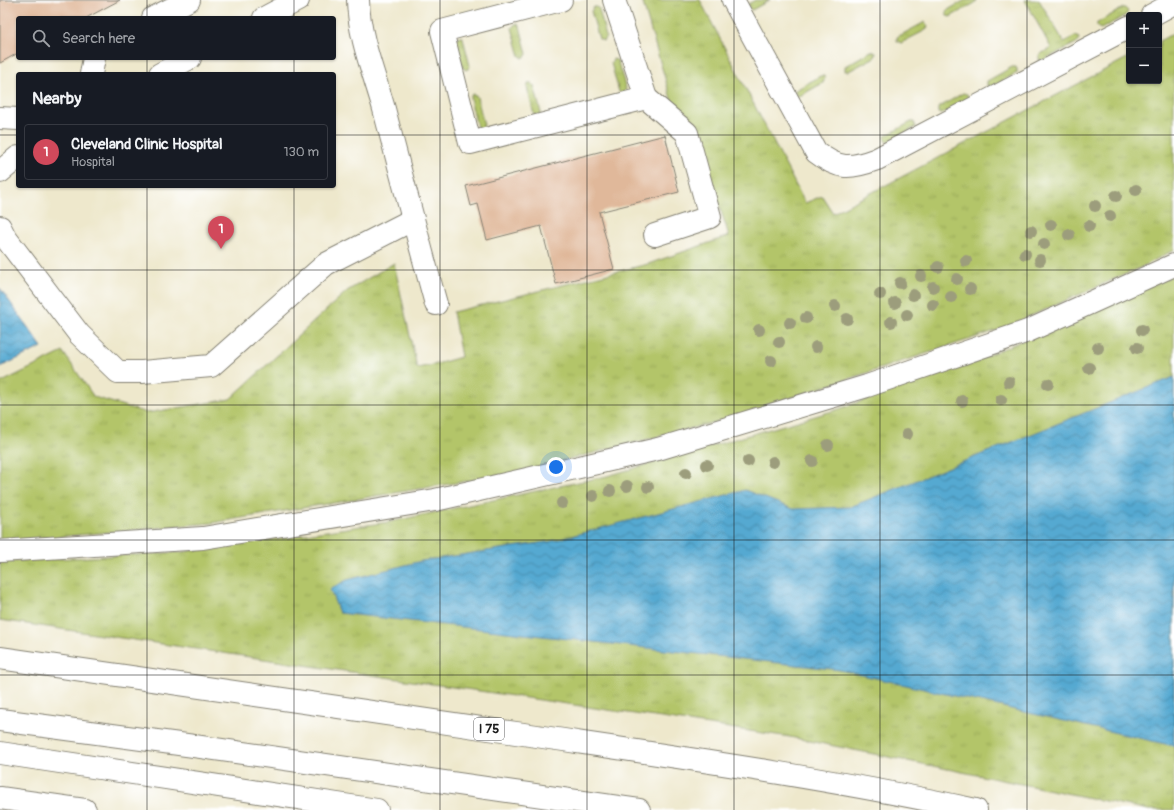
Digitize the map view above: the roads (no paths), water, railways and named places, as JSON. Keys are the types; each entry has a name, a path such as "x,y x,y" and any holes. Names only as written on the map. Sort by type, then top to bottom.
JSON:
{"main road":[{"path":"157,16 189,0"},
{"path":"268,16 298,0"},
{"path":"358,0 358,12 365,48 383,108 412,220 436,304"},
{"path":"560,0 442,31 470,143 646,98"},
{"path":"614,0 646,98 686,133 710,217 655,236"},
{"path":"733,0 816,152 828,161 845,167 861,165 877,159 1126,29"},
{"path":"1158,12 1174,4"},
{"path":"91,72 94,60"},
{"path":"164,72 186,60"},
{"path":"0,118 16,119"},
{"path":"0,172 16,159"},
{"path":"0,227 5,237 46,288 79,334 118,372 142,372 211,366 326,264 412,220"},
{"path":"0,551 203,538 435,500 658,449 867,386 1028,331 1174,265"},
{"name":"I 75","path":"0,658 657,754 798,776 976,810"},
{"path":"0,720 194,746 639,810"},
{"path":"0,753 377,810"},
{"path":"0,798 85,810"}],"water":[{"path":"0,288 42,347 0,367"},
{"path":"1174,377 1174,746 840,670 339,613 330,589 347,580 421,561 552,541 745,490 793,509 850,507"}],"place":[{"name":"Cleveland Clinic Hospital","path":"221,249"}]}
